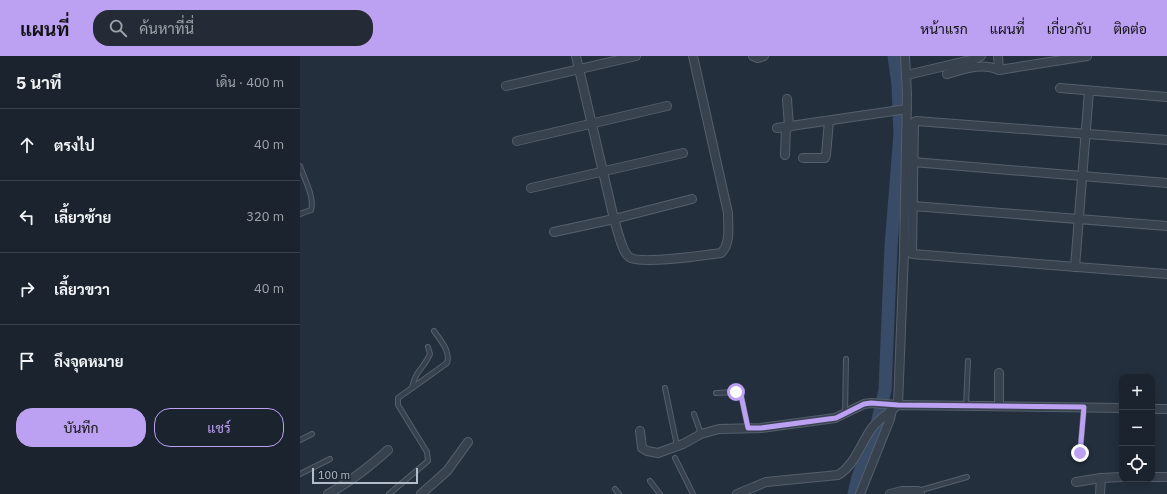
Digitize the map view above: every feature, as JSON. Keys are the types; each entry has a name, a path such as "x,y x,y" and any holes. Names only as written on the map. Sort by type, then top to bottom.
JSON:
{"street":[{"path":"576,56 614,219 622,245 627,256 641,260 709,255 721,253 726,246 728,238 728,214 693,56"},
{"path":"506,86 636,56"},
{"path":"753,56 758,58 764,56"},
{"path":"860,494 890,419 904,253 905,110 907,75 905,56"},
{"path":"907,75 975,60 981,56"},
{"path":"998,56 999,70"},
{"path":"947,74 981,66 990,66 999,70 1087,56"},
{"path":"1060,88 1167,97"},
{"path":"1074,267 1089,91"},
{"path":"785,155 784,128 788,99"},
{"path":"517,141 666,106"},
{"path":"784,128 905,110"},
{"path":"1167,140 919,120 914,122 912,254 1167,274"},
{"path":"803,158 825,158 829,121"},
{"path":"531,188 683,153"},
{"path":"913,162 1167,183"},
{"path":"554,232 614,219 692,199"},
{"path":"913,206 1167,226"},
{"path":"999,373 999,406"},
{"path":"640,431 641,446 647,451 658,453 677,446 701,434 718,429 761,428 836,418 864,404 878,403 891,408 966,405 1119,408"},
{"path":"737,494 752,491 766,482 838,475 845,471 851,464 866,435 891,408"},
{"path":"1155,409 1167,409"},
{"path":"421,494 447,471 468,442"},
{"path":"328,494 363,472 388,450"},
{"path":"1155,477 1167,477"},
{"path":"1100,494 1101,478"},
{"path":"1076,482 1101,478 1119,478"},
{"path":"890,494 902,491 919,492"}],"lane":[{"path":"300,166 312,202 311,210 300,214"},
{"path":"389,494 428,461 427,452 398,405 398,398 448,363 448,352 434,331"},
{"path":"412,388 417,373 426,362 430,354 428,347"},
{"path":"845,413 846,359"},
{"path":"966,405 968,361"},
{"path":"665,388 677,446"},
{"path":"716,393 736,392 741,395 748,428"},
{"path":"1080,453 1084,407"},
{"path":"694,414 701,434"},
{"path":"300,440 312,434"},
{"path":"675,458 693,494"},
{"path":"300,474 330,459"},
{"path":"919,492 967,478"},
{"path":"650,481 660,494"},
{"path":"616,489 619,494"}],"waterway":[{"path":"854,494 858,477 875,433 885,390 891,246 900,134 898,84 894,56"}],"route":[{"path":"736,392 741,395 743,400 748,428 761,428 836,418 864,404 871,403 898,405 1084,407 1080,453"}]}
